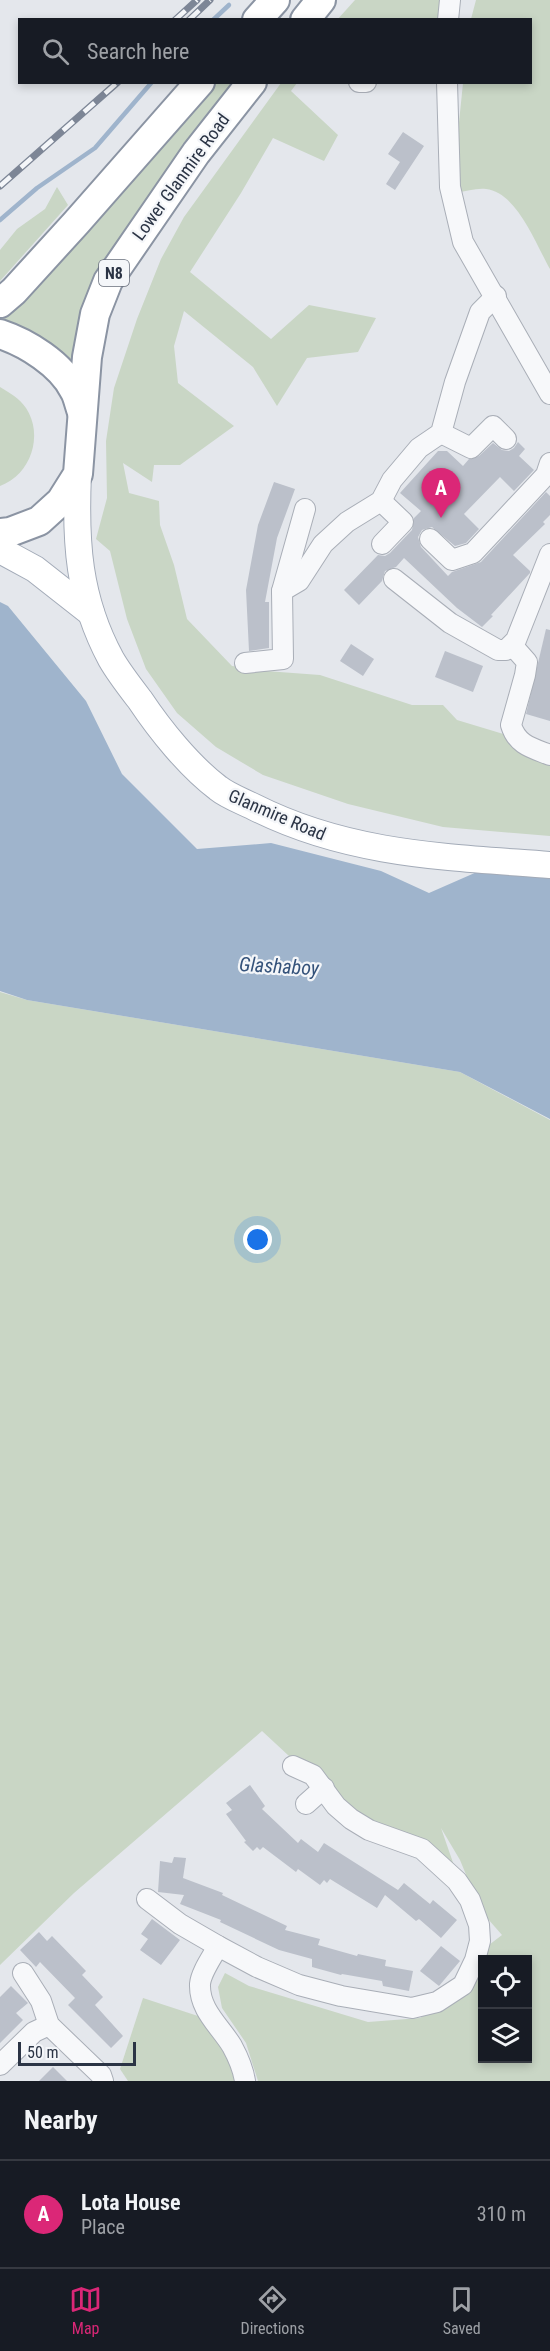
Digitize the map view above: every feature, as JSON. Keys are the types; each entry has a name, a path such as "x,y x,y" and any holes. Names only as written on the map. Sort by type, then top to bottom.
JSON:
{"highway":[{"path":"259,18 275,0"},
{"path":"307,18 321,0"},
{"path":"0,303 15,291 69,232 198,84"},
{"name":"Lower Glanmire Road","path":"82,413 87,357 95,314 108,281 196,153 250,84"},
{"name":"N8","path":"0,334 35,351 58,369 74,389 82,413 78,474 62,501 39,521 10,532 0,533"}],"main road":[{"name":"Glanmire Road","path":"78,474 77,544 91,614 111,660 172,744 218,789 280,820 333,839 396,852 550,865"},
{"path":"0,550 35,569 91,614"}],"street":[{"path":"448,18 450,0"},
{"path":"444,86 450,187 463,242 496,296 550,394"},
{"path":"282,591 299,581 322,543 347,522 381,501 392,480 419,448 441,433 455,382 480,312 496,296"},
{"path":"441,433 471,448 493,426 506,439"},
{"path":"430,539 452,560 473,553 546,475 550,463"},
{"path":"381,501 403,522 382,544"},
{"path":"245,663 282,659 282,591 305,508"},
{"path":"394,579 450,623 498,650 506,650 516,640 550,554"},
{"path":"512,645 526,662 525,675 511,725 513,733 518,742 550,755"},
{"path":"147,1899 180,1924 218,1946 257,1967 299,1985 412,2008 436,2002 463,1985 475,1960 480,1941 479,1925 470,1899 457,1881 422,1850 369,1830 336,1806 313,1775 293,1766"},
{"path":"306,1804 324,1788"},
{"path":"218,1946 200,1982 204,2004 214,2023 231,2045 243,2068 245,2081"},
{"path":"23,1973 41,2001 49,2025 101,2075 103,2081"},
{"path":"0,2065 34,2032 49,2025"}],"green space":[{"path":"355,0 442,0 440,18 339,18"},
{"path":"476,0 550,0 550,269 532,234 507,199 497,192 486,189 457,193 456,152 463,84 532,84 532,18 471,18"},
{"path":"211,84 236,84 74,368 31,332 0,318 0,312"},
{"path":"280,84 296,84 291,91 338,135 324,161 273,138 190,272 271,339 309,305 376,318 358,352 307,358 277,406 253,367 184,311 174,346 178,383 234,426 180,465 154,465 152,482 123,463 129,493 159,501 160,525 174,565 187,619 232,666 320,675 412,705 443,705 457,720 550,748 550,836 443,827 348,804 263,775 216,747 177,713 146,669 127,619 110,551 96,539 107,498 106,441 114,388 137,319 161,259 184,217"},
{"path":"57,187 68,205 0,281 0,250 17,229 45,209"},
{"path":"0,387 26,408 34,430 34,442 27,464 11,481 0,486"},
{"path":"0,992 27,1000 460,1072 550,1120 550,2081 258,2081 246,2043 222,2008 218,1987 225,1973 249,1986 368,2022 420,2018 456,1997 478,1973 478,2063 532,2063 532,1955 484,1955 485,1948 502,1935 481,1911 460,1860 441,1828 458,1877 369,1830 262,1731 74,1893 0,1965"},
{"path":"143,1998 198,2016 214,2032 239,2081 128,2081 120,2069"}],"water":[{"name":"Glashaboy","path":"0,602 8,606 86,701 122,774 197,849 271,843 381,871 429,893 486,868 550,875 550,1119 460,1072 27,1000 0,991"}],"building":[{"path":"403,132 424,146 395,190 386,184 400,162 388,154"},
{"path":"518,442 525,449 519,456 534,470 514,491 500,477 464,514 479,529 466,543 455,546 432,527 422,530 418,537 421,547 448,576 452,572 481,562 546,492 550,496 550,515 543,522 545,524 513,555 530,573 482,627 457,608 404,558 396,567 385,571 382,581 359,605 344,590 378,555 385,556 390,553 412,530 414,518 421,511 400,493 438,451 447,451 463,466 469,459 479,456 493,443 502,450 509,451"},
{"path":"274,482 295,489 277,538 265,602 269,602 269,648 249,651 246,590 258,525"},
{"path":"546,629 550,630 550,721 526,714"},
{"path":"351,644 374,659 363,676 340,661"},
{"path":"445,651 483,666 473,692 435,677"},
{"path":"250,1785 265,1806 262,1809 298,1843 301,1839 318,1852 324,1843 398,1890 404,1883 430,1904 433,1900 457,1920 441,1938 385,1895 377,1908 330,1879 327,1883 324,1880 320,1885 298,1869 296,1872 263,1847 260,1850 257,1847 253,1851 244,1842 246,1841 226,1814 232,1810 226,1803"},
{"path":"174,1857 186,1858 183,1878 223,1893 222,1895 287,1926 285,1930 320,1939 318,1945 357,1956 358,1954 386,1960 385,1966 413,1971 409,1991 383,1986 382,1981 341,1975 312,1967 312,1959 279,1950 220,1922 221,1920 180,1904 184,1895 158,1892 160,1861 172,1863"},
{"path":"152,1919 180,1940 161,1965 140,1950 148,1939 141,1934"},
{"path":"39,1932 47,1941 52,1936 86,1971 82,1975 103,1997 95,2005 123,2036 111,2048 68,2005 75,1998 40,1962 36,1967 20,1950"},
{"path":"441,1946 460,1961 439,1986 420,1971"},
{"path":"11,1986 28,2003 16,2013 23,2020 0,2043 0,1997"},
{"path":"53,2067 67,2081 39,2081"}],"waterway":[{"path":"215,18 229,5"},
{"path":"0,220 37,188 95,148 150,84"}],"railway":[{"path":"177,18 197,0"},
{"path":"191,18 210,0"},
{"path":"0,186 116,84"}],"place":[{"name":"Lota House","path":"441,518"}]}
